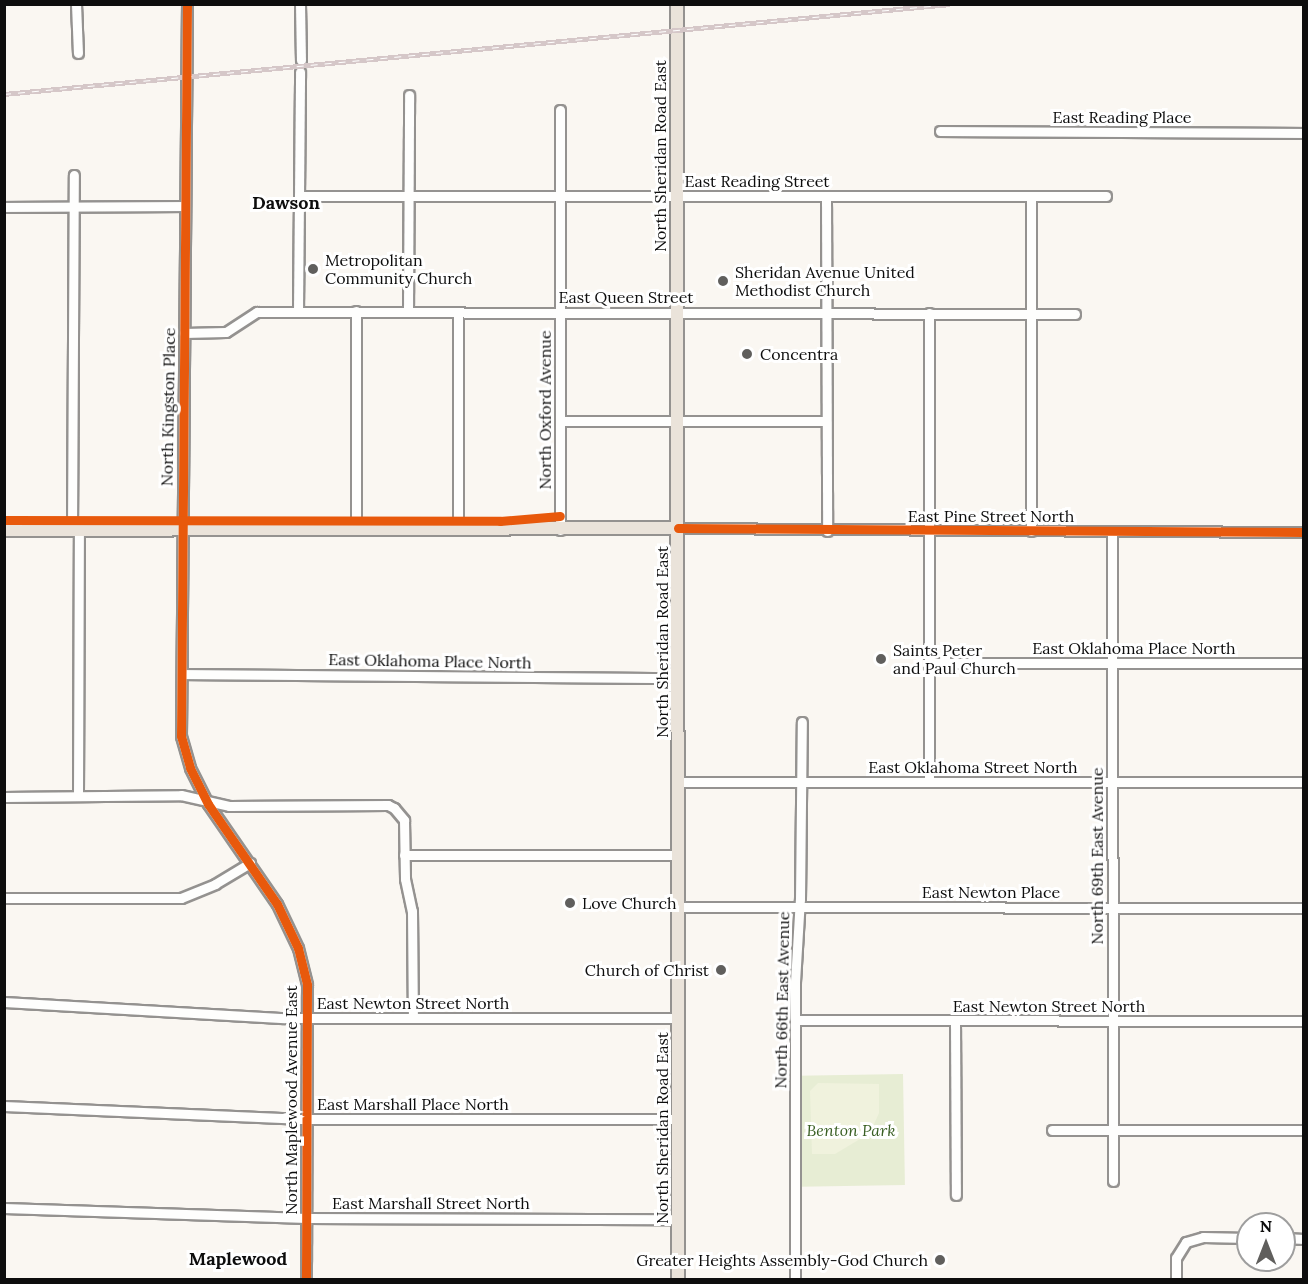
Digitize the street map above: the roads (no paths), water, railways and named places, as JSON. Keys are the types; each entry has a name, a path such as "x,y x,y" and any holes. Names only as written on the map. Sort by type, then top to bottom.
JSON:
{"main road":[{"name":"North Sheridan Road East","path":"677,4 678,1280"},
{"name":"East Pine Street North","path":"4,530 678,528"}],"street":[{"path":"76,4 78,53"},
{"name":"North Kingston Place","path":"187,4 181,736 190,768 208,804"},
{"path":"300,4 301,60"},
{"path":"298,311 300,72"},
{"path":"408,312 409,95"},
{"name":"North Oxford Avenue","path":"560,110 560,530"},
{"name":"East Reading Place","path":"940,131 1304,133"},
{"path":"74,175 78,796"},
{"name":"East Reading Street","path":"300,196 1106,196"},
{"path":"826,196 827,531"},
{"path":"1031,196 1031,531"},
{"path":"4,207 185,206"},
{"name":"East Queen Street","path":"184,333 226,332 254,312 298,311 1075,314"},
{"path":"356,311 356,530"},
{"path":"458,312 458,530"},
{"path":"928,313 929,782"},
{"path":"560,421 826,421"},
{"name":"East Pine Street North","path":"678,528 827,531 1304,532"},
{"name":"North 69th East Avenue","path":"1112,531 1113,1181"},
{"name":"East Oklahoma Place North","path":"929,663 1304,663"},
{"name":"East Oklahoma Place North","path":"182,674 678,678"},
{"name":"North 66th East Avenue","path":"795,1280 795,1020 802,722"},
{"name":"East Oklahoma Street North","path":"678,782 1304,782"},
{"path":"4,796 181,795 208,804 388,805 404,820 404,855 413,924 413,1017"},
{"name":"North Maplewood Avenue East","path":"208,804 277,904 298,948 306,985 306,1280"},
{"path":"404,855 678,855"},
{"path":"4,898 181,898 250,863"},
{"name":"East Newton Place","path":"678,907 1304,908"},
{"name":"East Newton Street North","path":"4,1002 104,1006 170,1014 307,1018 678,1018"},
{"name":"East Newton Street North","path":"795,1020 1304,1021"},
{"path":"955,1022 956,1195"},
{"name":"East Marshall Place North","path":"4,1106 307,1119 678,1119"},
{"path":"1052,1130 1304,1130"},
{"name":"East Marshall Street North","path":"4,1208 306,1218 678,1219"},
{"path":"1176,1280 1176,1258 1186,1242 1203,1237 1236,1238"}],"railway":[{"path":"4,94 950,4"}],"place":[{"name":"Metropolitan Community Church","path":"313,269"},
{"name":"Sheridan Avenue United Methodist Church","path":"723,281"},
{"name":"Concentra","path":"747,354"},
{"name":"Saints Peter and Paul Church","path":"881,659"},
{"name":"Love Church","path":"570,903"},
{"name":"Church of Christ","path":"721,970"},
{"name":"Greater Heights Assembly-God Church","path":"940,1260"}],"district":[{"name":"Dawson","path":"286,203"},
{"name":"Maplewood","path":"238,1259"}],"park label":[{"name":"Benton Park","path":"851,1130"}]}
